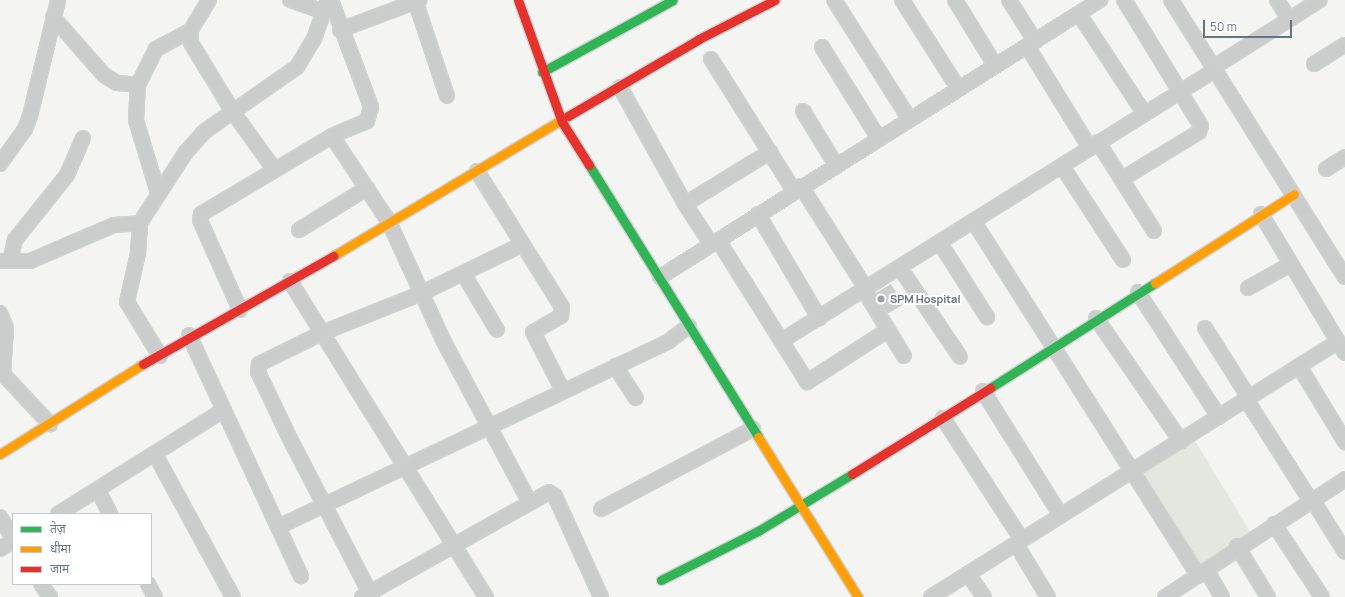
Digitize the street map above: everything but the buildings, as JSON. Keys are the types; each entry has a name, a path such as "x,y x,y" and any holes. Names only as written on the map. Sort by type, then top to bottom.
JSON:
{"street":[{"path":"0,164 30,116 58,0"},
{"path":"158,193 136,120 138,85 156,49 191,30 210,0"},
{"path":"290,0 328,4"},
{"path":"518,0 542,72 562,122 858,597"},
{"path":"542,72 673,0"},
{"path":"0,454 160,356 189,335 240,310 290,281 562,122 698,39 775,0"},
{"path":"834,0 909,118"},
{"path":"902,0 958,88"},
{"path":"955,0 995,65"},
{"path":"1009,0 1031,44 1094,145 1122,179 1154,231"},
{"path":"660,277 879,139 909,118 1100,0"},
{"path":"1122,179 1199,132 1201,126 1124,0"},
{"path":"1171,0 1345,277"},
{"path":"1277,0 1289,19"},
{"path":"781,341 974,222 1320,0"},
{"path":"340,30 417,1 447,96"},
{"path":"240,310 200,220 201,214 274,169 332,136 367,121 371,107 328,4"},
{"path":"160,356 127,302 138,253 140,223 158,193 186,152 205,131 297,67 314,39 328,4"},
{"path":"1079,14 1144,113"},
{"path":"53,17 104,75 117,83 138,85"},
{"path":"191,30 191,43 233,112 274,169"},
{"path":"1314,64 1345,44"},
{"path":"822,47 879,139"},
{"path":"711,59 770,152 798,189 865,290 904,356"},
{"path":"620,87 685,204 714,242 807,382 888,330"},
{"path":"803,111 836,165"},
{"path":"332,136 389,222 422,293 529,501"},
{"path":"83,138 67,175 15,240 5,261 30,261 114,225 140,223"},
{"path":"685,204 770,152"},
{"path":"1326,168 1345,157"},
{"path":"1062,166 1123,260"},
{"path":"476,171 562,307 561,316 533,332 563,391"},
{"path":"299,230 367,188"},
{"path":"661,580 758,530 943,418 1053,345 1294,194"},
{"path":"758,214 819,318"},
{"path":"936,596 968,574 1299,366 1341,348 1261,214"},
{"path":"974,222 1132,472 1203,573 1222,597"},
{"path":"940,243 988,317"},
{"path":"522,244 422,293 322,333 259,364 258,372 368,595 452,544 544,492 555,496 601,597"},
{"path":"1248,288 1291,264"},
{"path":"900,268 960,357"},
{"path":"463,273 497,330"},
{"path":"290,281 405,463 452,544 486,597"},
{"path":"1138,292 1219,417"},
{"path":"0,312 6,328 3,374 50,424"},
{"path":"1096,318 1181,441"},
{"path":"278,527 324,506 405,463 563,391 669,340 689,326"},
{"path":"1205,328 1311,500 1340,532 1345,552"},
{"path":"189,335 222,411 301,576"},
{"path":"615,366 636,398"},
{"path":"1299,366 1345,442"},
{"path":"983,391 1061,516"},
{"path":"60,513 222,411"},
{"path":"943,418 1019,542 1048,597"},
{"path":"601,509 753,429"},
{"path":"155,454 234,597"},
{"path":"1164,597 1203,573 1237,546 1345,479"},
{"path":"98,490 110,513"},
{"path":"0,517 12,538"},
{"path":"1274,524 1322,597"},
{"path":"0,549 12,541"},
{"path":"1237,546 1268,597"},
{"path":"968,574 984,597"},
{"path":"43,585 50,597"},
{"path":"149,585 155,597"}],"shaded area":[{"path":"1194,439 1251,533 1199,565 1139,472"}],"traffic: fast":[{"path":"542,72 673,0"},
{"path":"589,165 758,437"},
{"path":"990,388 1155,283"},
{"path":"661,580 758,531 852,474"}],"traffic: slow":[{"path":"333,256 568,116"},
{"path":"1155,283 1294,194"},
{"path":"0,454 143,364"},
{"path":"758,437 858,597"}],"traffic: jam":[{"path":"518,0 562,122 589,165"},
{"path":"568,116 699,39 775,0"},
{"path":"143,364 333,256"},
{"path":"852,474 990,388"}],"place":[{"name":"SPM Hospital","path":"881,299"}]}
